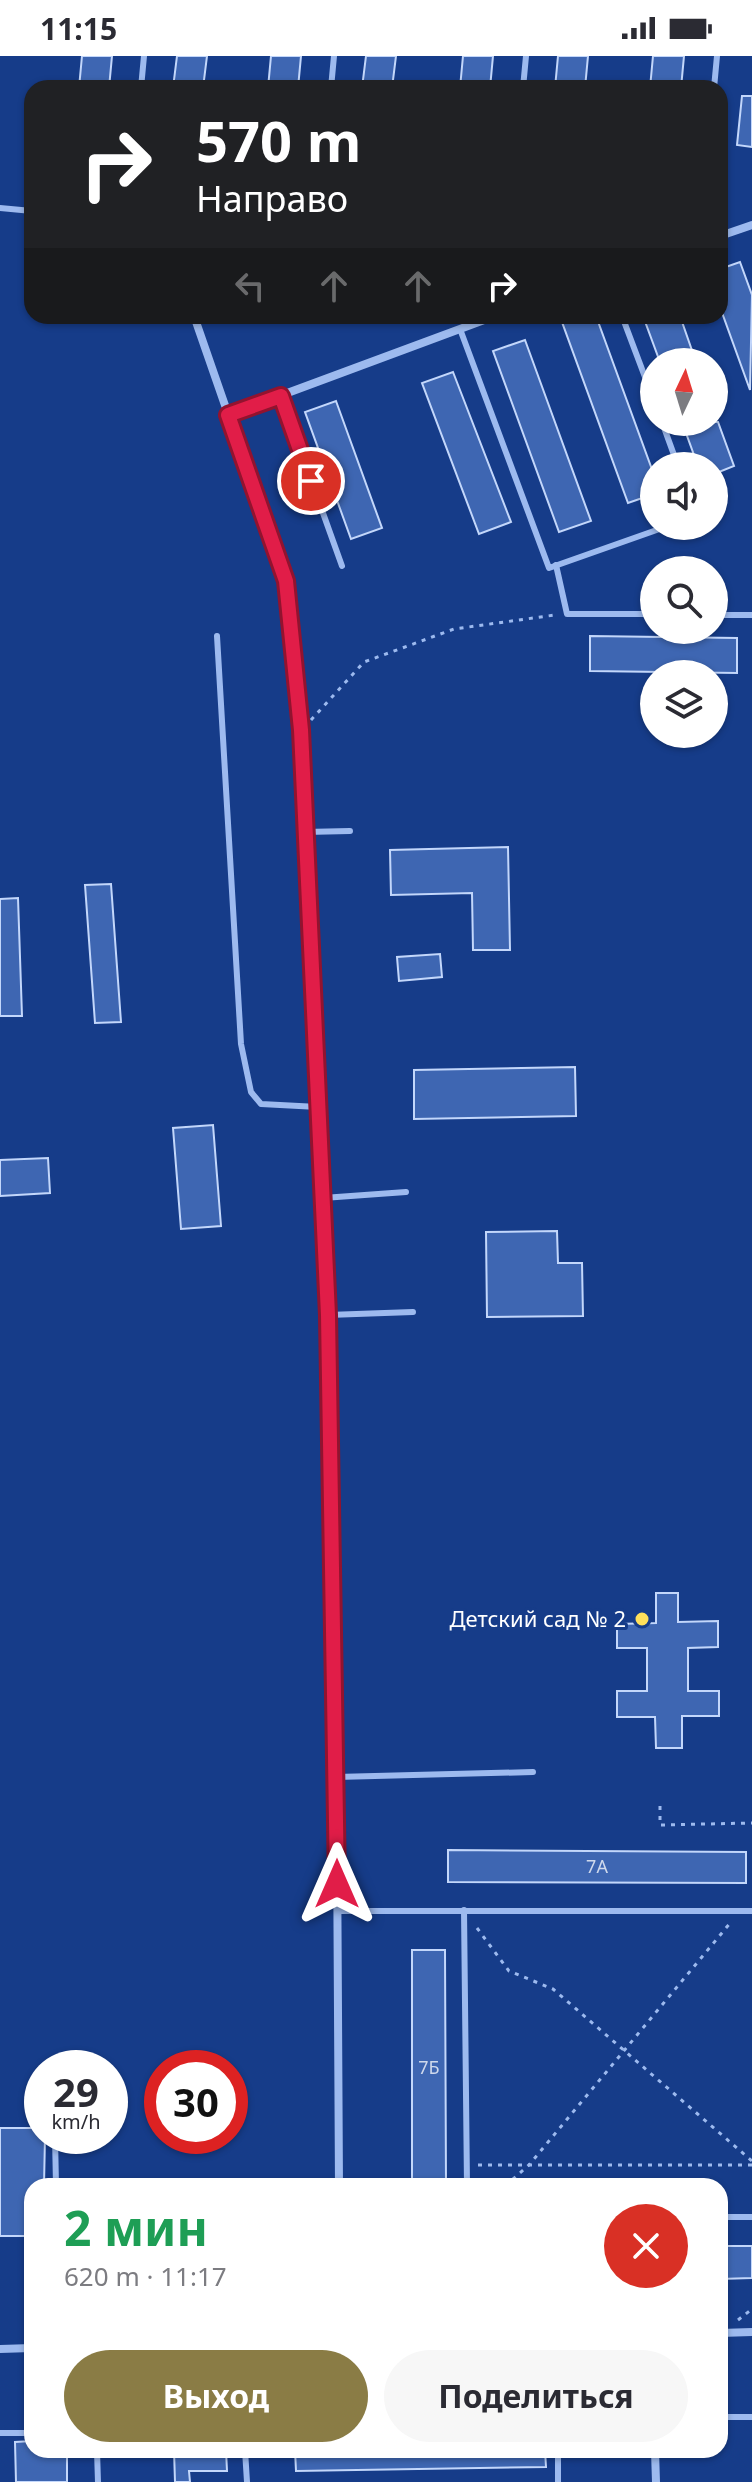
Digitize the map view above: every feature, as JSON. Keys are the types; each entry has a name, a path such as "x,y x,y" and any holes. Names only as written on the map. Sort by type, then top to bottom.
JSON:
{"street":[{"path":"728,233 751,227"},
{"path":"197,324 286,581 301,730 328,1315 339,2178"},
{"path":"228,415 473,324"},
{"path":"728,2333 752,2332"},
{"path":"0,2349 24,2348"},
{"path":"655,2458 656,2482"}],"lane":[{"path":"142,80 144,56"},
{"path":"332,80 334,56"},
{"path":"524,80 526,56"},
{"path":"715,80 717,56"},
{"path":"0,208 24,210"},
{"path":"625,324 640,364"},
{"path":"460,329 549,568 640,536"},
{"path":"281,396 342,566"},
{"path":"556,565 567,614 640,614"},
{"path":"728,615 752,615"},
{"path":"217,636 241,1044 251,1092 261,1104 318,1107"},
{"path":"305,832 350,831"},
{"path":"323,1198 406,1192"},
{"path":"328,1315 413,1312"},
{"path":"336,1777 533,1772"},
{"path":"464,1910 467,2178"},
{"path":"337,1911 752,1911"},
{"path":"55,2154 56,2178"},
{"path":"728,2217 752,2217"},
{"path":"728,2417 752,2417"},
{"path":"0,2433 24,2433"},
{"path":"97,2458 98,2482"},
{"path":"246,2458 247,2482"},
{"path":"558,2458 558,2482"}],"path":[{"path":"301,730 364,662 454,629 567,614"},
{"path":"660,1806 660,1825 752,1823"},
{"path":"464,1910 509,1971 553,1989 752,2163"},
{"path":"514,2178 529,2165 740,1910"},
{"path":"467,2165 752,2163"}],"building":[{"path":"82,56 112,56 110,80 80,80"},
{"path":"177,56 207,56 204,80 174,80"},
{"path":"271,56 301,56 299,80 269,80"},
{"path":"366,56 396,56 393,80 363,80"},
{"path":"463,56 493,56 491,80 461,80"},
{"path":"558,56 588,56 586,80 556,80"},
{"path":"653,56 684,56 682,80 651,80"},
{"path":"742,96 752,96 752,147 737,145"},
{"path":"740,262 752,295 750,390 726,324 728,266"},
{"path":"563,324 599,324 646,452 640,452 640,499 628,503"},
{"path":"646,324 683,324 691,348 655,348"},
{"path":"525,340 591,521 559,532 493,351"},
{"path":"453,372 511,522 479,534 422,383"},
{"path":"336,401 382,528 351,539 305,412"},
{"path":"687,436 723,436 734,466 728,468 728,452 693,452"},
{"path":"590,636 640,637 640,644 728,644 728,638 737,638 737,673 728,673 728,660 640,660 640,672 590,671"},
{"path":"508,847 510,950 473,950 472,893 391,895 390,850"},
{"path":"111,884 121,1022 95,1023 85,885"},
{"path":"18,898 22,1016 0,1016 0,899"},
{"path":"440,954 442,977 399,981 397,957"},
{"path":"575,1067 576,1116 414,1119 414,1070"},
{"path":"213,1125 221,1226 181,1229 173,1128"},
{"path":"48,1158 50,1193 0,1196 0,1160"},
{"path":"557,1231 558,1263 582,1263 583,1316 487,1317 486,1232"},
{"path":"656,1593 678,1593 678,1622 718,1621 718,1647 688,1648 688,1691 719,1691 719,1716 682,1716 682,1748 656,1748 655,1717 617,1717 617,1691 647,1691 647,1648 617,1648 617,1624 656,1623"},
{"path":"448,1850 746,1852 746,1883 448,1882"},
{"path":"412,1950 445,1950 446,2178 412,2178"},
{"path":"0,2128 24,2128 24,2154 45,2154 44,2178 24,2178 24,2236 0,2236"},
{"path":"728,2246 752,2246 752,2278 728,2279"},
{"path":"24,2441 24,2458 67,2458 67,2482 16,2482 15,2442"},
{"path":"174,2458 226,2458 227,2471 189,2471 190,2482 175,2482"},
{"path":"295,2458 545,2458 546,2467 296,2471"}],"place":[{"name":"Детский сад № 2","path":"642,1619"}],"route":[{"path":"311,481 281,396 228,415 286,581 301,730 328,1315 336,1665 337,1884"}]}
